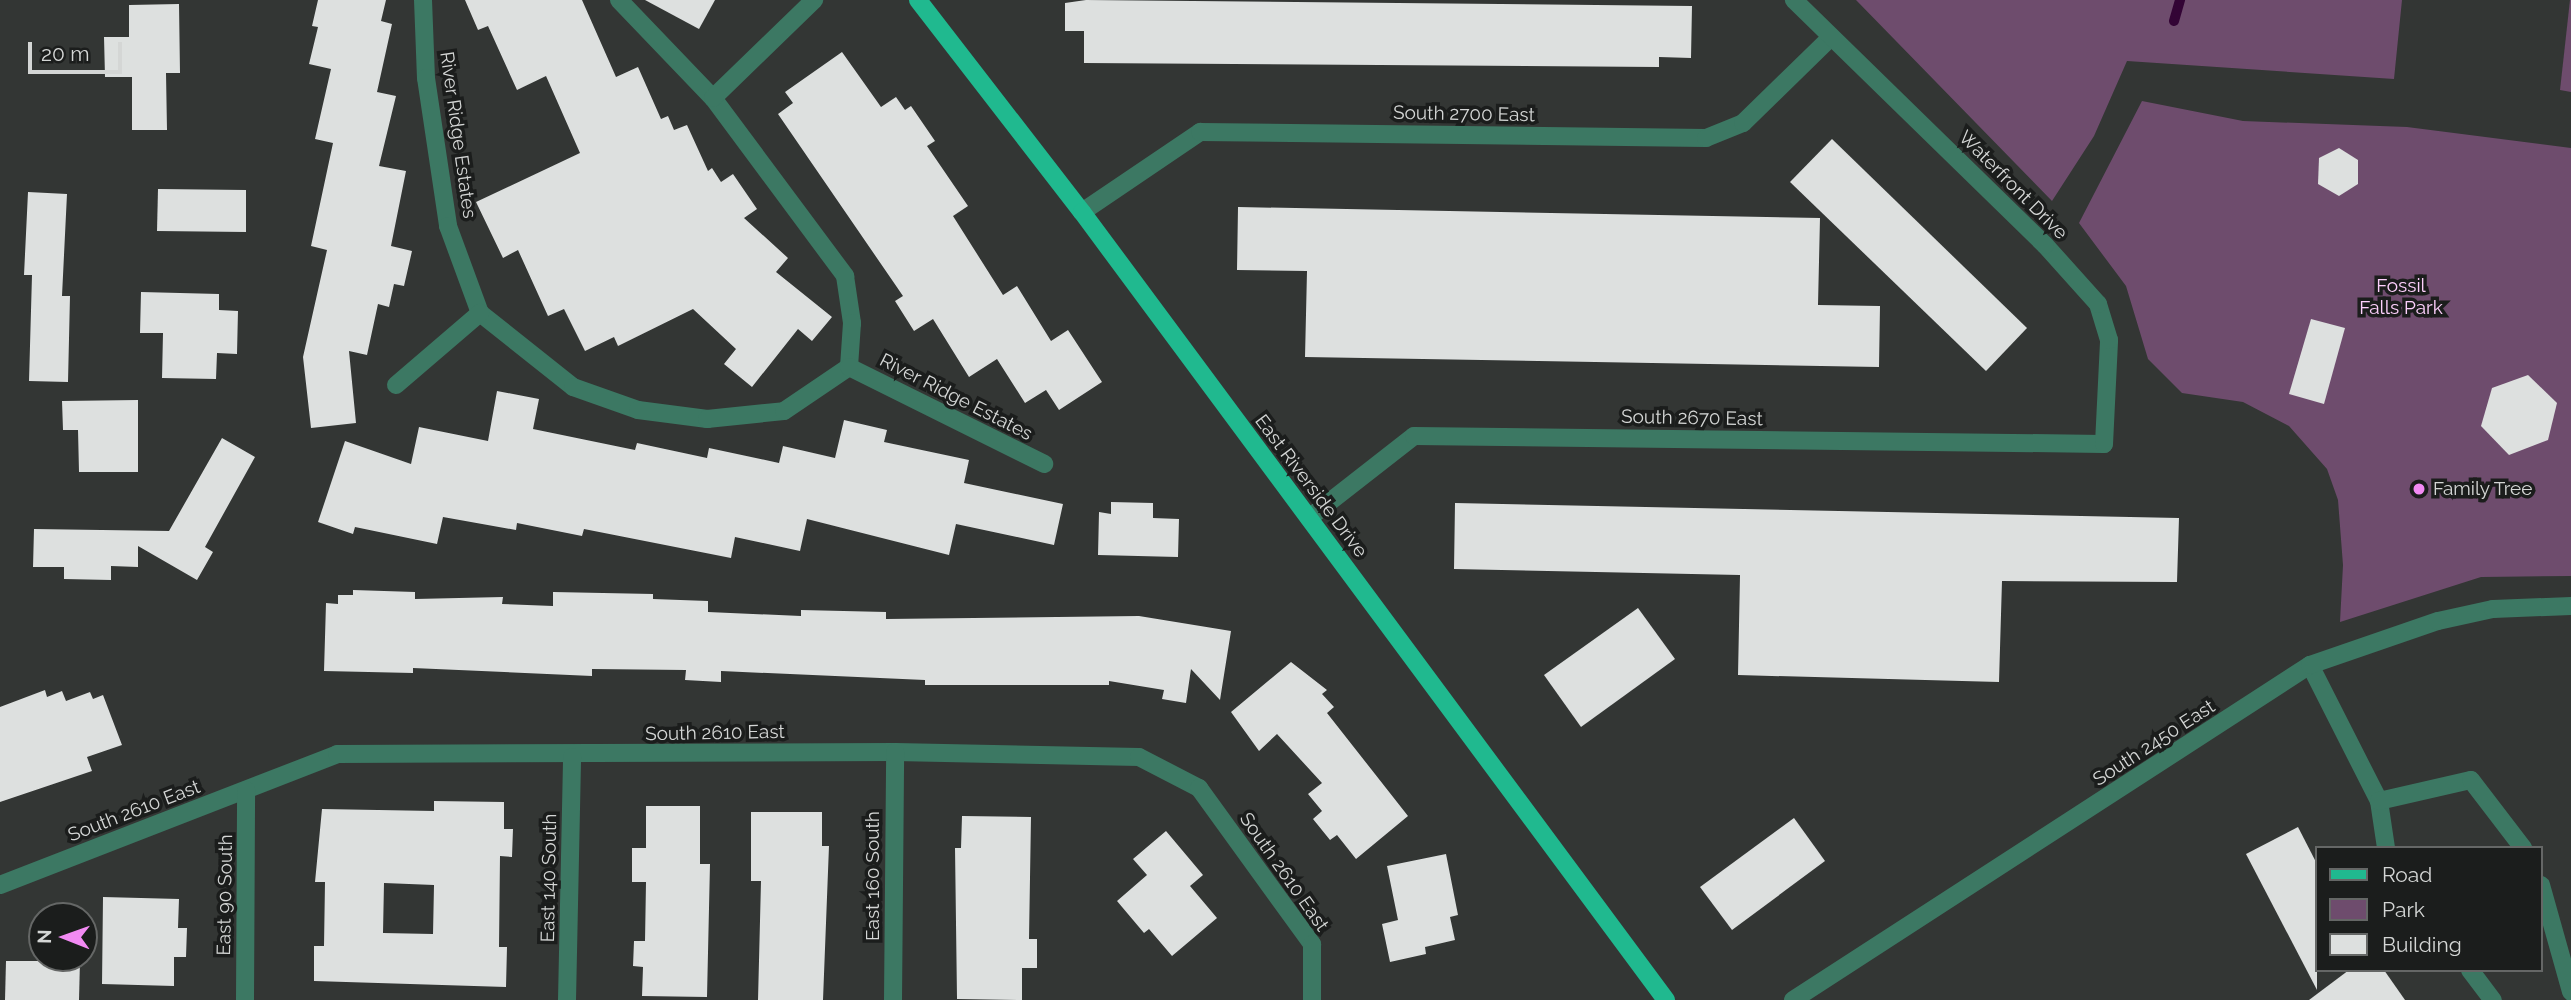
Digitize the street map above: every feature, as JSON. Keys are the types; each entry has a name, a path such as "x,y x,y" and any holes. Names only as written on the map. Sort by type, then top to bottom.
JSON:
{"main road":[{"name":"East Riverside Drive","path":"918,0 1082,212 1666,1000"}],"street":[{"name":"River Ridge Estates","path":"424,0 426,78 448,226 480,313 573,387 638,410 707,419 784,411 849,367"},
{"name":"River Ridge Estates","path":"619,0 713,98 845,276 852,323 849,367"},
{"path":"713,98 814,0"},
{"name":"Waterfront Drive","path":"1794,0 2045,245 2098,304 2109,340 2104,444"},
{"name":"South 2700 East","path":"1082,212 1200,132 1706,138 1743,123 1831,37"},
{"path":"396,385 480,313"},
{"name":"River Ridge Estates","path":"849,367 1044,464"},
{"name":"South 2670 East","path":"1309,518 1414,436 2104,444"},
{"name":"South 2450 East","path":"1793,1000 2310,664 2438,621 2493,609 2571,606"},
{"path":"2310,664 2379,801 2386,846"},
{"name":"South 2610 East","path":"0,885 337,754 572,757 895,752 1139,757 1199,788 1312,944 1312,1000"},
{"name":"East 160 South","path":"893,1000 895,752"},
{"name":"East 140 South","path":"568,1000 572,757"},
{"path":"2379,801 2471,780 2521,846"},
{"name":"East 90 South","path":"244,1000 246,790"},
{"path":"2543,892 2571,992"},
{"path":"2472,972 2493,1000"}],"green space":[{"path":"1856,0 2402,0 2394,79 2127,61 2094,136 2052,201"},
{"path":"2571,0 2571,92 2560,90"},
{"name":"Fossil Falls Park","path":"2142,101 2243,121 2407,127 2571,148 2571,576 2481,577 2340,622 2343,565 2338,500 2327,469 2289,426 2243,402 2182,393 2148,359 2126,286 2079,223"}],"building":[{"path":"318,0 386,0 381,21 392,24 377,92 396,96 379,166 406,171 391,246 412,251 404,286 394,284 389,307 378,304 367,355 349,351 356,423 311,428 303,357 327,250 311,246 333,143 315,139 331,69 309,64 318,27 312,26"},
{"path":"465,0 582,0 616,77 638,67 661,119 668,116 674,130 687,125 708,171 712,168 721,182 733,174 757,209 744,218 788,258 776,272 832,317 812,341 798,329 752,387 724,364 736,349 693,309 618,346 614,337 585,351 564,309 548,316 518,250 503,258 476,202 580,153 546,76 517,90 488,26 478,30"},
{"path":"645,0 715,0 699,29"},
{"path":"1086,0 1692,6 1691,58 1659,57 1659,67 1084,63 1084,31 1065,31 1065,3"},
{"path":"179,4 180,73 166,73 167,130 132,130 132,77 105,77 104,37 129,37 129,5"},
{"path":"842,52 881,107 896,97 905,110 911,106 935,141 927,146 968,206 953,216 1003,295 1017,286 1051,341 1068,330 1102,382 1059,410 1046,390 1025,403 997,359 969,377 933,319 914,331 895,301 903,296 778,114 793,103 785,92"},
{"path":"1832,139 2027,328 1986,371 1790,182"},
{"path":"2339,148 2358,160 2358,184 2339,196 2318,184 2319,158"},
{"path":"158,189 246,190 246,232 157,231"},
{"path":"28,192 67,194 62,296 70,296 68,382 29,381 32,275 24,275"},
{"path":"1238,207 1820,218 1818,305 1880,306 1879,367 1305,357 1307,271 1237,270"},
{"path":"141,292 219,294 219,310 238,311 237,354 217,353 216,379 162,378 163,333 140,333"},
{"path":"2311,319 2345,328 2324,404 2289,394"},
{"path":"2528,375 2557,403 2548,440 2509,455 2481,426 2492,388"},
{"path":"497,391 539,399 533,429 635,450 637,443 707,458 709,448 779,463 783,446 835,458 844,420 887,430 884,442 969,460 964,483 1063,504 1054,545 956,524 949,555 807,519 800,551 735,537 731,558 584,529 582,536 517,523 516,530 443,517 437,544 355,527 353,534 318,522 345,441 411,464 419,427 488,441"},
{"path":"138,400 138,472 79,472 78,430 63,430 62,401"},
{"path":"222,438 255,457 205,547 213,552 197,580 138,546 138,567 111,566 111,580 64,579 64,567 33,567 34,529 169,531"},
{"path":"1111,502 1153,503 1153,518 1179,519 1178,557 1098,555 1099,512 1111,514"},
{"path":"1455,503 2179,518 2177,582 2002,581 1999,682 1738,675 1740,575 1454,569"},
{"path":"353,590 415,592 415,599 503,597 502,604 553,606 553,592 653,594 653,599 708,601 708,612 801,616 801,610 886,612 886,619 1139,616 1231,631 1220,700 1191,669 1186,703 1162,699 1164,690 1109,681 1109,685 925,685 925,680 721,671 721,682 685,680 686,670 592,669 592,676 413,668 413,673 324,671 326,603 338,604 338,595 353,595"},
{"path":"1638,608 1675,659 1581,727 1544,675"},
{"path":"1291,662 1327,690 1322,694 1334,707 1327,713 1408,816 1356,859 1337,835 1330,840 1313,819 1322,811 1308,794 1322,783 1277,734 1259,751 1231,712"},
{"path":"45,690 47,697 62,691 66,701 90,692 93,699 103,695 122,745 87,757 92,771 0,802 0,707"},
{"path":"434,801 504,802 504,829 513,829 512,857 500,856 499,947 507,947 506,987 314,981 314,946 324,946 325,882 315,882 322,809 434,811","holes":["384,883 434,885 433,934 383,933"]},
{"path":"646,806 700,806 700,864 710,864 707,997 642,996 643,967 633,966 634,941 645,941 646,882 632,882 632,848 646,848"},
{"path":"751,812 822,812 822,846 829,846 823,1000 758,1000 761,881 751,881"},
{"path":"962,816 1031,817 1029,939 1037,939 1037,968 1022,968 1022,1000 957,999 955,848 961,848"},
{"path":"1794,818 1825,861 1732,930 1700,887"},
{"path":"2298,827 2316,862 2317,990 2246,854"},
{"path":"1166,831 1203,875 1190,886 1217,918 1172,956 1149,929 1144,933 1117,901 1147,875 1133,859"},
{"path":"1446,854 1458,915 1450,917 1455,940 1425,947 1426,954 1390,962 1382,924 1398,920 1387,866"},
{"path":"103,897 179,899 178,928 187,928 186,957 174,957 174,986 102,984"},
{"path":"6,961 28,961 28,972 80,972 79,1000 5,1000"},
{"path":"2346,972 2385,972 2405,1000 2309,1000"}],"waterway":[{"path":"2174,21 2180,0"}],"place":[{"name":"Family Tree","path":"2419,489"}]}
